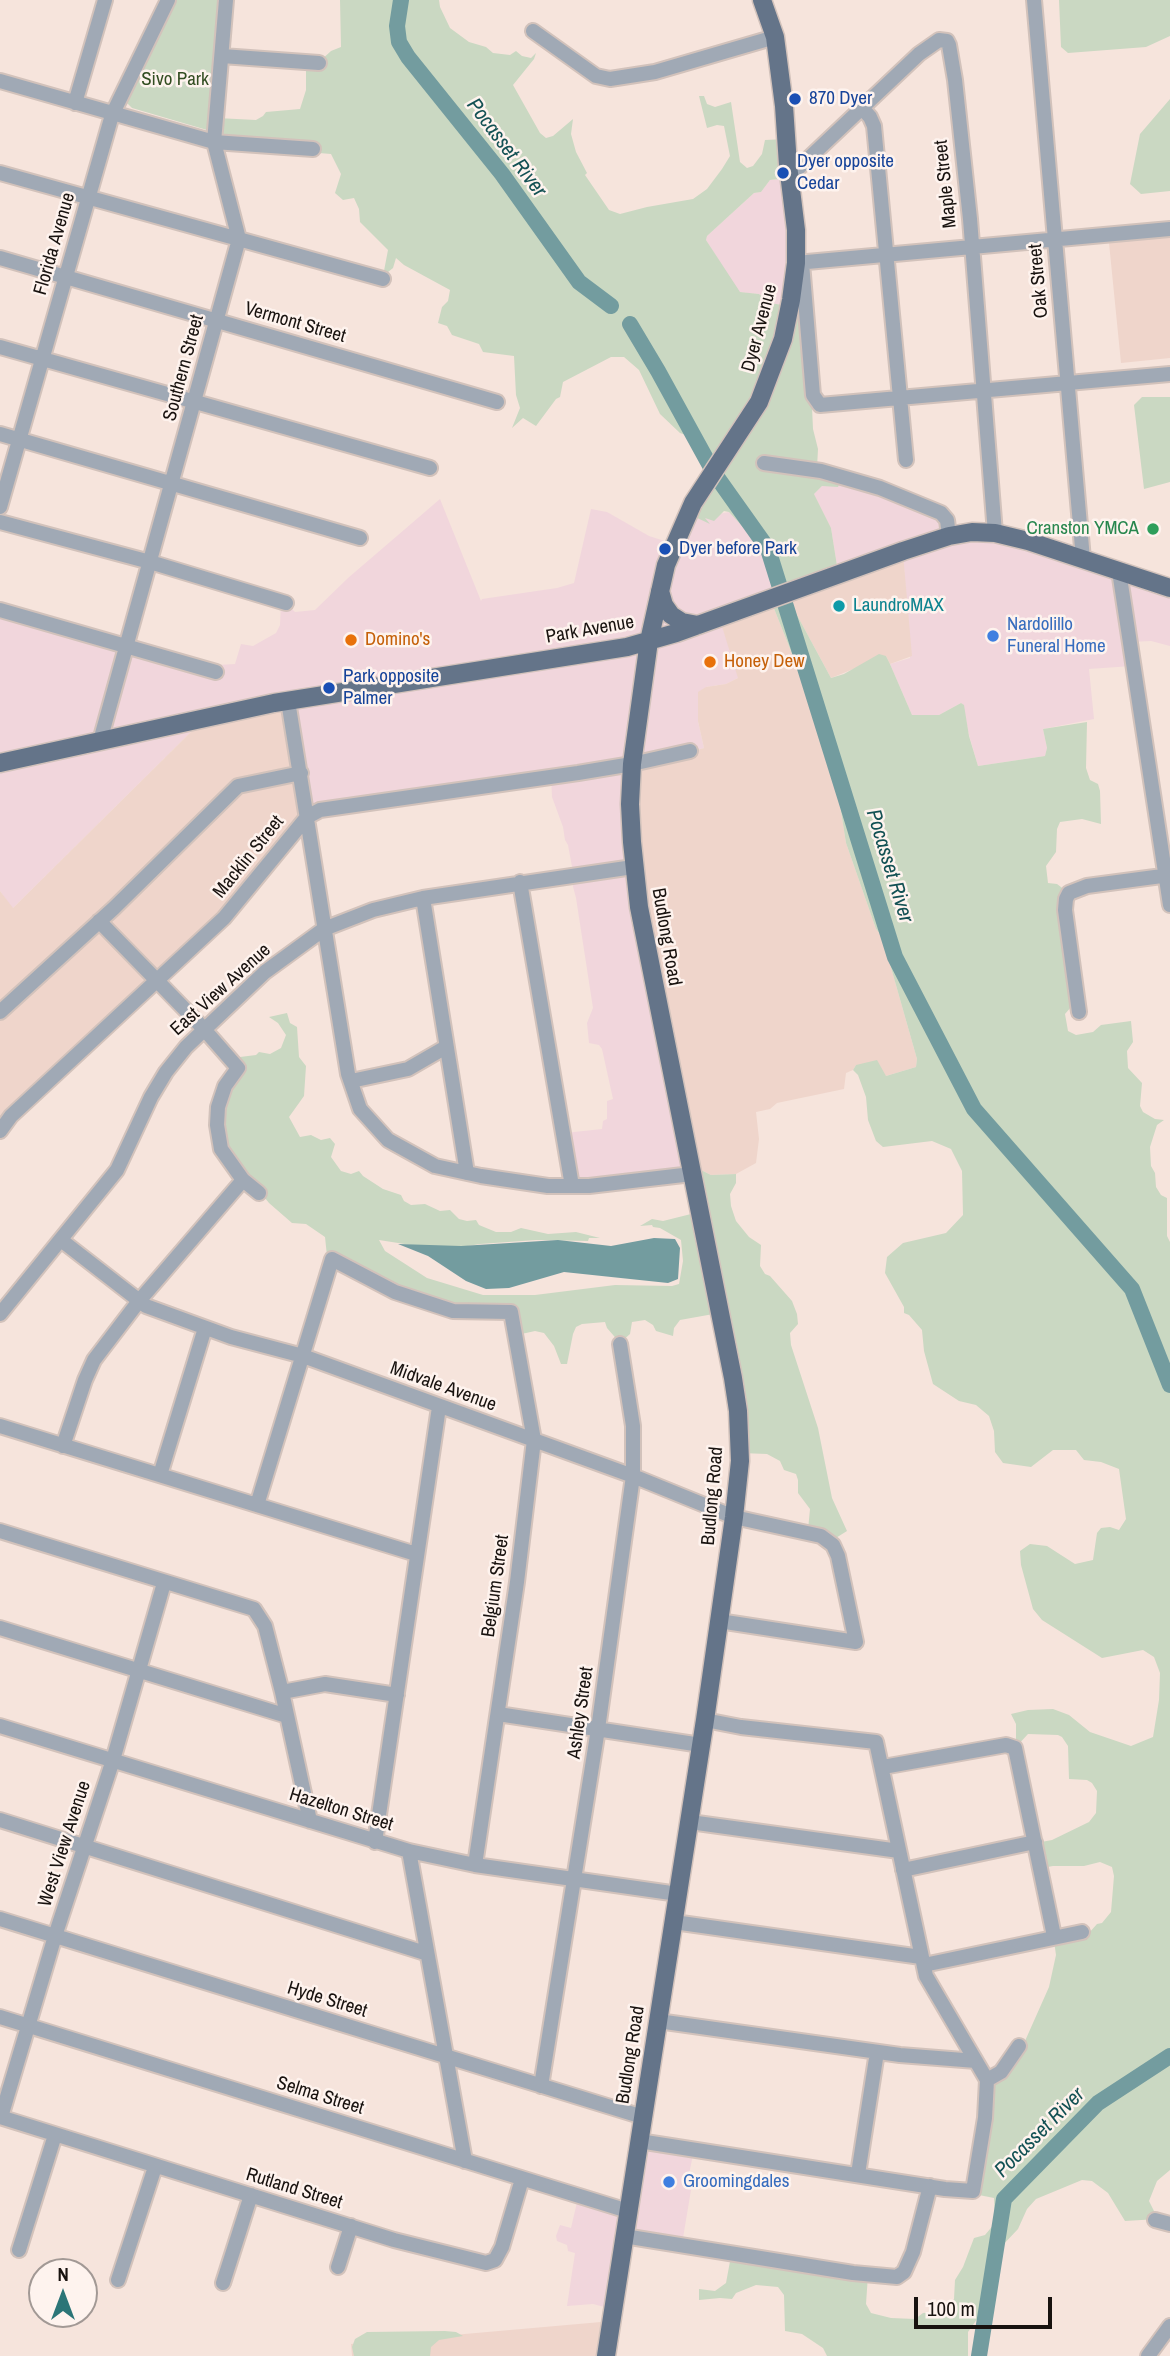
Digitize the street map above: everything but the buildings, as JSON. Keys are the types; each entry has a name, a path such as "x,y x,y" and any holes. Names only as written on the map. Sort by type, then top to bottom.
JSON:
{"main road":[{"name":"Dyer Avenue","path":"649,641 673,545 703,488 759,402 770,376 788,320 799,263 781,71 775,37 762,0"},
{"name":"Park Avenue","path":"0,763 203,717 288,701 627,647 698,625 949,536 972,532 995,533 1170,588"},
{"path":"660,589 664,606 671,615 682,622 698,625"},
{"name":"Budlong Road","path":"606,2356 690,1822 740,1461 736,1394 645,945 634,867 630,804 632,764 649,641"}],"street":[{"path":"75,103 105,0"},
{"name":"Florida Avenue","path":"0,507 114,113 167,0"},
{"name":"Southern Street","path":"100,741 239,239 214,142 226,0"},
{"name":"Oak Street","path":"1034,0 1083,559"},
{"path":"533,31 596,76 610,79 655,72 775,37"},
{"name":"Maple Street","path":"790,176 919,54 939,40 947,41 955,80 985,391 995,533"},
{"path":"222,56 319,63"},
{"path":"0,81 214,142 313,149"},
{"path":"862,108 874,126 906,460"},
{"path":"0,173 383,279"},
{"path":"1170,229 799,263 815,401 820,405 1170,374"},
{"name":"Vermont Street","path":"0,258 497,402"},
{"path":"0,347 430,468"},
{"path":"0,434 360,538"},
{"path":"764,463 821,471 880,488 941,513 947,520 949,536"},
{"path":"0,522 150,562 286,603"},
{"path":"1119,571 1168,875 1170,905"},
{"path":"0,610 216,672"},
{"path":"288,701 324,929 351,1081 360,1109 388,1140 435,1166 467,1173 548,1186 692,1174"},
{"name":"Macklin Street","path":"0,1131 11,1116 224,918 307,817 320,810 632,764 690,751"},
{"path":"0,1012 99,921 238,786 301,773"},
{"name":"East View Avenue","path":"0,1314 117,1170 151,1097 166,1072 203,1028 265,972 324,929 373,910 423,898 634,867"},
{"path":"1079,1012 1065,910 1066,899 1075,889 1087,886 1168,875"},
{"path":"520,882 572,1186"},
{"path":"423,898 467,1173"},
{"path":"99,921 238,1068 225,1086 216,1125 221,1149 243,1180 259,1193"},
{"path":"351,1081 408,1069 446,1047"},
{"path":"0,1105 11,1116"},
{"path":"63,1446 94,1360 139,1301 243,1180"},
{"name":"Midvale Avenue","path":"61,1240 146,1306 205,1328 303,1356 634,1476 734,1517 827,1539 838,1556 856,1642 719,1621"},
{"name":"Belgium Street","path":"303,1356 332,1259 394,1292 453,1311 511,1312 534,1440 475,1865"},
{"path":"160,1475 205,1328"},
{"name":"Ashley Street","path":"541,2086 575,1881 634,1476 634,1426 620,1344"},
{"path":"257,1505 303,1356"},
{"path":"374,1842 439,1407"},
{"path":"0,1426 416,1554"},
{"path":"0,1531 254,1609 265,1626 310,1821"},
{"name":"West View Avenue","path":"0,2117 55,1936 113,1760 164,1583"},
{"path":"0,1628 287,1716"},
{"path":"282,1692 325,1685 397,1695"},
{"path":"498,1714 701,1745"},
{"path":"639,2141 973,2191 985,2118 987,2080 928,1983 876,1742 741,1727 705,1720"},
{"name":"Hazelton Street","path":"0,1726 409,1851 575,1881 678,1894"},
{"path":"883,1767 1006,1745 1015,1748 1054,1936"},
{"path":"0,1820 425,1953"},
{"path":"690,1822 899,1851"},
{"path":"903,1870 1035,1842"},
{"path":"409,1851 425,1953 465,2161"},
{"name":"Hyde Street","path":"0,1919 643,2117"},
{"path":"674,1922 923,1961 1082,1931"},
{"name":"Selma Street","path":"0,2017 628,2211"},
{"path":"658,2021 877,2052 976,2061"},
{"path":"987,2080 1000,2072 1019,2046"},
{"path":"858,2174 877,2052"},
{"name":"Rutland Street","path":"0,2117 351,2226 486,2263 495,2260 502,2247 522,2179"},
{"path":"19,2250 55,2135"},
{"path":"118,2280 155,2167"},
{"path":"624,2236 853,2273 897,2277 904,2272 913,2252 930,2186"},
{"path":"223,2283 251,2195"},
{"path":"1155,2220 1170,2224"},
{"path":"338,2267 351,2226"},
{"path":"1148,2356 1170,2326"}],"shaded area":[{"path":"789,178 789,306 769,303 759,294 738,292 706,240 707,236 754,193 761,192 770,180"},
{"path":"1170,237 1170,358 1121,363 1109,243"},
{"path":"841,479 934,509 950,535 976,533 1170,588 1170,646 1151,641 1131,642 1132,666 1089,669 1094,719 1043,729 1047,748 1045,756 978,766 963,705 961,703 939,715 912,715 890,664 910,658 903,553 838,572 831,528 814,494 822,486"},
{"path":"440,499 481,601 574,583 591,509 607,512 649,536 671,543 689,516 704,517 729,512 759,541 775,549 774,568 768,575 776,598 738,678 726,684 706,687 698,721 704,748 635,767 692,1172 572,1185 565,1133 602,1129 603,1121 607,1119 607,1101 613,1099 602,1049 599,1045 589,1043 587,1023 593,1008 570,875 573,872 563,827 552,797 551,777 309,814 204,719 12,909 0,891 0,609 218,665 235,664 241,644 253,646 276,633 280,625 281,602 285,602 295,612 315,610"},
{"path":"903,553 912,656 890,664 886,656 831,678 797,615 791,597"},
{"path":"771,601 816,714 836,780 846,843 876,929 882,936 917,1059 916,1067 886,1076 856,1065 846,1073 844,1089 777,1103 770,1109 756,1112 759,1139 756,1163 736,1174 711,1175 691,1165 648,963 635,767 704,748 698,721 698,692 738,678 720,620"},
{"path":"285,704 307,810 227,914 0,1130 0,891 13,908 204,719"},
{"path":"638,2146 694,2150 687,2184 691,2190 682,2244 627,2236 612,2309 593,2304 567,2306 575,2253 568,2251 567,2245 557,2241 560,2225 571,2228 578,2198 626,2209"},
{"path":"601,2322 596,2356 352,2356 351,2344"}],"green space":[{"name":"Sivo Park","path":"173,0 220,0 210,128 207,130 132,108 124,100"},
{"path":"340,0 439,0 450,28 469,42 486,47 493,53 510,55 516,51 531,58 536,53 513,85 540,133 546,138 553,136 573,119 571,134 576,152 587,173 585,175 609,210 620,214 693,199 707,189 722,169 730,156 724,126 707,128 699,96 704,96 707,104 715,107 731,102 740,162 747,168 753,166 762,154 765,140 786,139 789,178 770,180 761,192 754,193 707,236 706,240 740,292 759,294 770,303 789,306 796,266 816,402 812,407 813,429 818,449 817,468 841,479 838,487 822,486 814,494 831,528 838,572 791,597 797,615 831,678 844,674 879,654 886,656 912,715 939,715 961,703 964,705 978,766 1045,756 1047,748 1043,729 1087,722 1086,768 1090,780 1098,784 1100,791 1101,824 1082,819 1060,822 1056,852 1046,866 1048,883 1057,884 1069,893 1078,999 1065,1014 1068,1031 1076,1035 1093,1032 1101,1025 1131,1021 1133,1042 1127,1051 1128,1068 1142,1083 1140,1106 1143,1112 1155,1119 1164,1120 1157,1125 1150,1147 1156,1187 1161,1195 1167,1198 1167,1236 1170,1242 1170,2170 1157,2181 1149,2201 1158,2219 1125,2221 1108,2193 1092,2181 1082,2180 1036,2199 1027,2209 1018,2229 1000,2248 998,2272 982,2312 968,2332 968,2356 827,2356 823,2348 802,2334 785,2331 784,2295 778,2287 756,2285 736,2293 732,2299 699,2300 699,2289 715,2291 726,2283 731,2256 868,2275 866,2304 871,2313 891,2318 915,2319 923,2313 946,2311 954,2299 955,2280 974,2238 985,2235 995,2223 994,2198 979,2195 974,2189 990,2084 1012,2062 1025,2041 1049,1987 1056,1955 1054,1941 1088,1934 1097,1924 1102,1923 1111,1912 1114,1876 1112,1867 1100,1862 1084,1866 1042,1868 1036,1843 1052,1840 1089,1822 1096,1813 1097,1791 1087,1780 1069,1779 1068,1746 1062,1737 1028,1734 1016,1747 1016,1724 1011,1714 1053,1709 1069,1715 1090,1732 1131,1746 1153,1737 1159,1700 1160,1673 1154,1657 1143,1650 1102,1658 1042,1620 1033,1609 1020,1551 1030,1544 1047,1546 1075,1564 1093,1560 1097,1533 1101,1528 1119,1530 1126,1519 1119,1469 1101,1462 1084,1460 1076,1450 1053,1450 1031,1467 1003,1463 995,1452 994,1431 989,1416 976,1405 959,1401 933,1384 924,1351 922,1330 904,1313 904,1307 885,1273 887,1257 903,1243 946,1233 963,1215 962,1171 951,1149 932,1141 883,1147 876,1141 868,1120 866,1097 858,1075 853,1070 856,1065 877,1060 886,1076 916,1067 917,1059 882,936 876,929 846,843 836,780 816,714 771,601 776,598 768,575 774,568 775,556 768,554 729,512 724,511 714,521 705,518 710,524 693,516 722,463 703,451 694,438 680,433 660,414 639,370 624,357 611,357 563,382 560,397 536,426 523,418 512,428 520,408 516,395 514,356 483,352 479,344 452,335 447,326 438,323 450,290 396,258 393,268 383,276 388,250 360,222 359,209 354,198 343,200 335,193 341,174 331,154 319,153 313,149 216,142 217,118 256,120 266,112 300,109 306,90 306,63 319,62 331,51 341,47"},
{"path":"1059,0 1170,0 1170,36 1146,47 1068,53 1061,47"},
{"path":"1170,99 1170,191 1141,194 1130,184 1140,134"},
{"path":"1142,397 1170,397 1170,482 1144,489 1134,405"},
{"path":"287,1013 290,1023 297,1027 299,1057 306,1066 304,1096 289,1117 300,1137 311,1135 321,1140 330,1138 335,1144 331,1157 341,1171 351,1174 359,1171 383,1189 401,1195 404,1201 411,1205 425,1204 440,1211 450,1210 459,1219 476,1220 479,1225 496,1232 511,1232 521,1228 548,1234 576,1232 600,1238 589,1238 588,1241 536,1240 480,1244 443,1250 379,1240 385,1251 427,1278 483,1295 535,1295 615,1285 679,1284 683,1261 681,1240 652,1225 640,1226 652,1219 663,1221 699,1212 691,1165 711,1175 736,1174 736,1183 730,1194 736,1221 749,1237 761,1245 760,1266 792,1301 797,1314 798,1324 790,1333 791,1345 818,1428 832,1498 847,1531 831,1541 808,1530 810,1509 798,1493 796,1474 784,1470 780,1461 767,1454 741,1453 719,1313 680,1320 674,1328 673,1336 656,1331 653,1325 645,1320 632,1322 630,1334 620,1343 605,1322 582,1324 576,1327 573,1334 567,1364 561,1364 554,1346 544,1333 535,1331 517,1335 512,1313 449,1309 327,1256 325,1237 306,1224 292,1223 269,1203 220,1142 232,1058 256,1055 259,1052 270,1054 281,1048 286,1035 278,1023 269,1017"},
{"path":"445,2331 463,2336 439,2340 431,2347 430,2356 354,2356 352,2347 355,2339 367,2332"}],"water":[{"path":"654,1238 675,1239 680,1248 678,1279 668,1283 564,1272 509,1288 486,1289 466,1281 428,1256 398,1244 461,1246 558,1240 611,1246"}],"waterway":[{"name":"Pocasset River","path":"401,0 397,26 399,42 408,57 502,174 579,282 611,306"},
{"name":"Pocasset River","path":"630,324 714,473 768,549 895,957 974,1109 1132,1289 1170,1385"},
{"name":"Pocasset River","path":"979,2356 1004,2199 1098,2103 1170,2056"}],"place":[{"name":"870 Dyer","path":"795,99"},
{"name":"Dyer opposite Cedar","path":"783,173"},
{"name":"Cranston YMCA","path":"1153,529"},
{"name":"Dyer before Park","path":"665,549"},
{"name":"LaundroMAX","path":"839,606"},
{"name":"Nardolillo Funeral Home","path":"993,636"},
{"name":"Domino's","path":"351,640"},
{"name":"Honey Dew","path":"710,662"},
{"name":"Park opposite Palmer","path":"329,688"},
{"name":"Groomingdales","path":"669,2182"}]}
